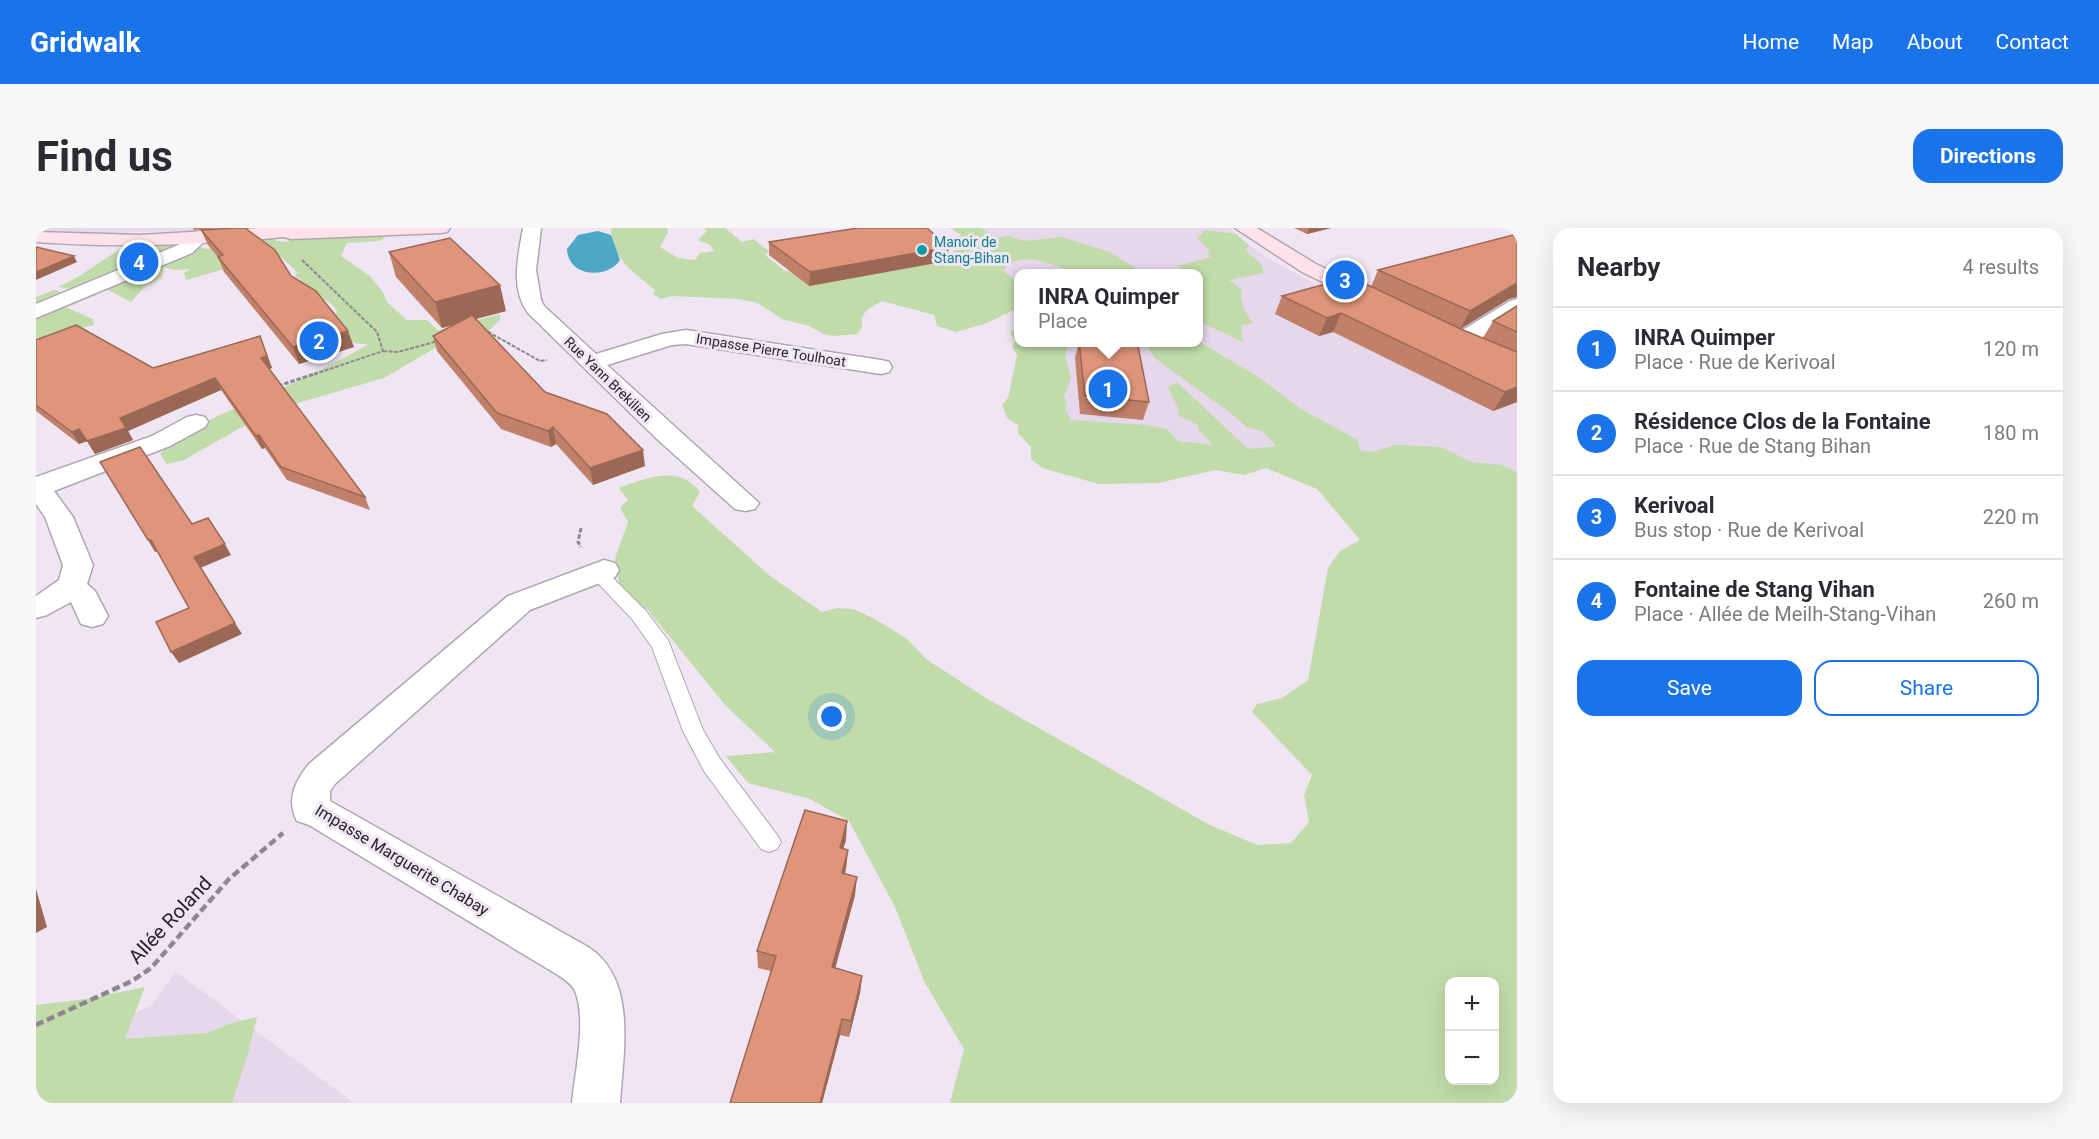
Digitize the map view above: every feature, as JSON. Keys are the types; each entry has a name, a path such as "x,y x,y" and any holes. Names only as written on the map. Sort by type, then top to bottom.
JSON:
{"street":[{"path":"275,234 314,228"},
{"path":"36,237 112,240 441,228"},
{"name":"Rue Yann Brekilien","path":"532,228 527,277 529,299 536,309 667,435 745,503"},
{"path":"1252,232 1309,268 1393,309"},
{"path":"36,312 185,249 201,237"},
{"path":"1461,341 1517,304"},
{"path":"1442,332 1483,351"},
{"name":"Impasse Pierre Toulhoat","path":"585,357 686,337 881,367"},
{"path":"36,608 55,599 70,588 78,572 78,565 59,517 37,487 161,441 196,422"},
{"name":"Impasse Marguerite Chabay","path":"596,1103 601,1015 598,992 590,974 573,961 322,814 310,810 312,788 322,774 519,603 601,572"},
{"path":"70,588 86,598 92,616"}],"lane":[{"path":"601,572 639,615 661,645 698,740 712,765 769,842"}],"path":[{"path":"275,234 283,247 306,263 377,332 383,351"},
{"path":"474,332 484,329 505,344 540,361 585,357"},
{"path":"274,387 383,351 398,352 441,340"},
{"name":"Allée Roland","path":"36,1025 132,981 151,968 229,879 310,810"}],"shaded area":[{"path":"36,228 271,228 70,234 36,230"},
{"path":"966,228 1230,228 1242,240 1269,259 1341,298 1517,381 1517,553 1333,467 1026,429 1032,347 1203,347 1203,269 1014,269 1014,284 958,244 979,239"},
{"path":"176,972 354,1103 36,1103 36,1059 152,1005"}],"green space":[{"path":"611,228 667,228 668,232 660,247 678,258 695,260 700,253 714,251 710,245 698,240 707,231 704,228 725,228 742,242 753,239 769,251 765,255 785,271 804,272 931,261 961,261 953,251 964,246 958,239 961,235 950,228 981,228 996,238 1008,236 1024,241 1062,237 1110,252 1137,269 1067,269 1041,261 1019,260 1010,263 1003,271 1014,280 1014,310 987,323 956,332 937,326 934,315 882,301 864,314 862,327 858,334 833,336 823,334 809,326 782,319 758,303 739,299 672,296 661,299 653,294 655,290 625,264 612,239"},
{"path":"1206,230 1236,234 1249,245 1246,251 1261,264 1264,273 1229,280 1242,290 1242,303 1253,324 1241,325 1243,342 1203,323 1203,269 1182,269 1177,266 1211,257 1207,253 1209,250 1197,238"},
{"path":"383,235 385,238 379,241 347,243 341,256 370,276 383,292 387,302 407,320 427,320 438,330 500,314 500,320 480,339 447,341 384,378 301,402 240,428 184,460 167,464 160,454 204,423 308,376 369,344 352,342 334,324 337,310 333,305 323,298 294,286 301,280 295,277 297,272 281,257 271,256 186,280 184,273 191,269 174,270 164,267 161,278 145,286 131,302 102,287 79,290 58,287 78,277 126,245 142,247 188,243 206,249 272,238 287,242 293,236"},
{"path":"54,290 64,293 54,302 93,319 94,325 73,330 36,359 36,297"},
{"path":"1014,343 1014,347 1068,347 1065,355 1071,378 1064,397 1067,404 1065,409 1071,420 1146,425 1167,429 1178,441 1213,445 1198,429 1198,425 1179,416 1177,405 1167,387 1178,383 1248,449 1276,446 1262,431 1248,428 1165,366 1155,358 1148,347 1203,347 1203,344 1260,378 1301,409 1358,440 1360,450 1371,452 1396,445 1441,447 1471,462 1502,465 1517,472 1517,1103 950,1103 964,1049 924,981 895,907 849,821 810,799 748,783 726,756 775,752 726,706 648,610 620,590 615,558 628,522 620,508 628,500 619,488 640,480 662,476 682,478 692,483 700,492 692,506 770,576 822,612 837,608 853,609 875,619 907,639 926,659 986,698 1208,824 1257,845 1291,843 1309,822 1304,795 1312,775 1252,712 1257,704 1282,698 1308,680 1328,568 1340,551 1360,540 1317,489 1266,468 1244,475 1216,470 1158,483 1099,484 1042,468 1031,459 1031,447 1018,433 1018,425 1007,418 1002,405 1008,398 1017,355 1012,347"},
{"path":"145,987 125,1039 206,1033 257,1017 232,1103 36,1103 36,1005 86,999"}],"water":[{"path":"598,231 611,235 620,260 614,266 598,273 581,270 569,259 567,249 578,235"}],"building":[{"path":"245,228 275,250 291,276 316,291 348,331 293,347 218,257 223,255 201,230"},
{"path":"858,228 927,228 949,247 810,272 769,242"},
{"path":"1517,234 1517,283 1470,311 1378,270"},
{"path":"450,238 500,285 435,302 389,252"},
{"path":"36,247 74,256 36,272"},
{"path":"1351,277 1463,330 1517,352 1517,387 1505,392 1341,313 1327,318 1282,296"},
{"path":"1517,306 1517,332 1493,321"},
{"path":"472,315 545,392 607,414 643,450 590,468 553,427 548,431 497,413 433,336"},
{"path":"76,325 153,368 260,336 267,356 261,358 365,497 281,467 215,378 120,418 126,428 87,441 79,429 72,432 36,405 36,340"},
{"path":"1080,347 1138,347 1149,402 1085,396"},
{"path":"140,447 192,524 208,518 225,544 194,557 235,623 171,652 156,622 189,608 151,540 148,540 100,462"},
{"path":"805,810 847,821 840,848 848,850 842,873 857,877 832,967 862,976 851,1021 842,1019 820,1103 730,1103 776,956 757,951"}],"place":[{"name":"Manoir de Stang-Bihan","path":"922,250"},
{"name":"Fontaine de Stang Vihan","path":"139,262"},
{"name":"Kerivoal","path":"1345,280"},
{"name":"Résidence Clos de la Fontaine","path":"319,341"},
{"name":"INRA Quimper","path":"1108,389"}]}
